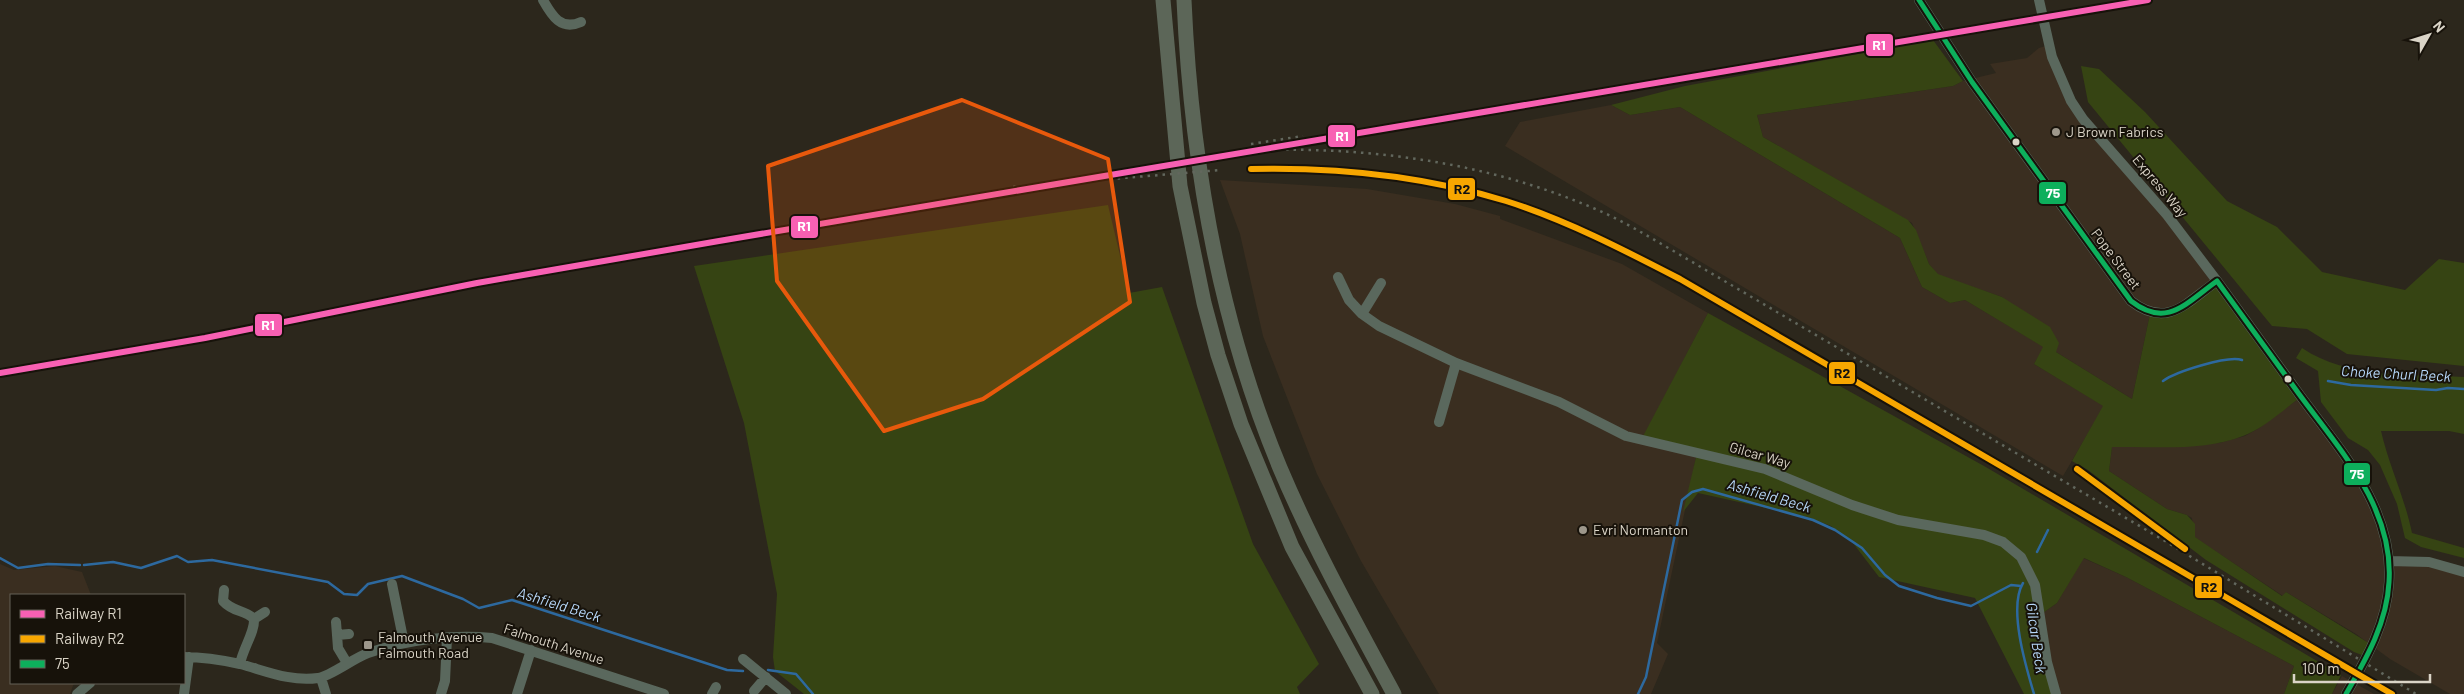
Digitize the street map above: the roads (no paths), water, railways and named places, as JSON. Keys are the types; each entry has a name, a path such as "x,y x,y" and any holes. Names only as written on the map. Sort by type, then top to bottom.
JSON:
{"highway":[{"path":"1163,0 1180,186 1204,303 1218,356 1241,424 1292,547 1372,694"},
{"path":"1184,0 1188,75 1205,209 1218,272 1238,345 1280,466 1304,522 1394,694"}],"street":[{"path":"543,0 557,20 574,27"},
{"name":"Pope Street","path":"1919,0 1978,90 2130,301 2150,314 2172,313 2217,281"},
{"name":"Express Way","path":"2039,0 2052,57 2071,101 2083,119 2168,215 2217,281"},
{"name":"Gilcar Way","path":"1338,277 1349,300 1362,314 1379,326 1456,363 1559,402 1626,436 1766,469 1852,504 1898,520 1984,535 2003,542 2021,557 2036,585 2047,662 2056,694"},
{"path":"2217,281 2349,462 2375,506 2384,532 2389,561 2388,590 2378,632 2367,657 2346,694"},
{"path":"1362,314 1381,283"},
{"path":"1439,422 1456,363"},
{"path":"2389,561 2429,562 2464,572"},
{"path":"392,584 404,643"},
{"path":"224,590 219,602 232,609 248,613 254,619"},
{"path":"240,664 242,650 252,631 254,619 265,612"},
{"path":"336,622 338,648 347,663"},
{"path":"337,635 350,634"},
{"name":"Falmouth Avenue","path":"187,657 240,664 302,680 321,678 368,653 404,643 468,635 492,638 664,694"},
{"path":"441,694 445,681 447,638"},
{"path":"517,694 530,650"},
{"path":"185,682 187,657"},
{"path":"743,659 786,694"},
{"path":"754,691 766,677"},
{"path":"321,678 326,694"},
{"path":"77,694 89,684"}],"waterway":[{"name":"Choke Churl Beck","path":"2163,381 2178,373 2202,365 2225,360 2242,360"},
{"name":"Choke Churl Beck","path":"2328,381 2351,385 2436,390 2448,388 2464,389"},
{"name":"Ashfield Beck","path":"1638,694 1646,677 1682,500 1692,492 1703,489 1813,520 1835,530 1862,548 1885,575 1899,586 1937,598 1971,606 2011,585 2021,586"},
{"name":"Choke Churl Beck","path":"2037,552 2048,530"},
{"name":"Ashfield Beck","path":"84,565 113,562 141,568 177,556 188,562 212,560 328,582 344,594 357,595 368,584 402,576 463,599 479,608 512,600 727,670 743,671"},
{"name":"Ashfield Beck","path":"0,558 18,568 48,564 80,565"},
{"name":"Gilcar Beck","path":"2023,583 2017,607 2018,622 2023,654 2034,694"},
{"name":"Ashfield Beck","path":"768,670 796,674 813,694"}],"railway":[{"path":"1294,144 2148,0"},
{"path":"1251,144 1303,136"},
{"path":"1159,166 1262,149"},
{"path":"1256,150 1342,151 1428,161 1511,179 1553,192 1604,213 1677,253 2165,541 2416,694"},
{"path":"1013,187 1221,170"},
{"path":"2077,469 2164,533"}],"rail line":[{"name":"R1","path":"0,373 205,338 477,283 2148,0"},
{"name":"R2","path":"1251,169 1348,172 1412,179 1444,185 1506,201 1551,217 1594,236 1680,279 2392,694"},
{"name":"R2","path":"2077,469 2185,549"}],"place":[{"name":"J Brown Fabrics","path":"2056,132"},
{"name":"Evri Normanton","path":"1583,530"},
{"name":"Falmouth Avenue Falmouth Road","path":"368,645"}]}
